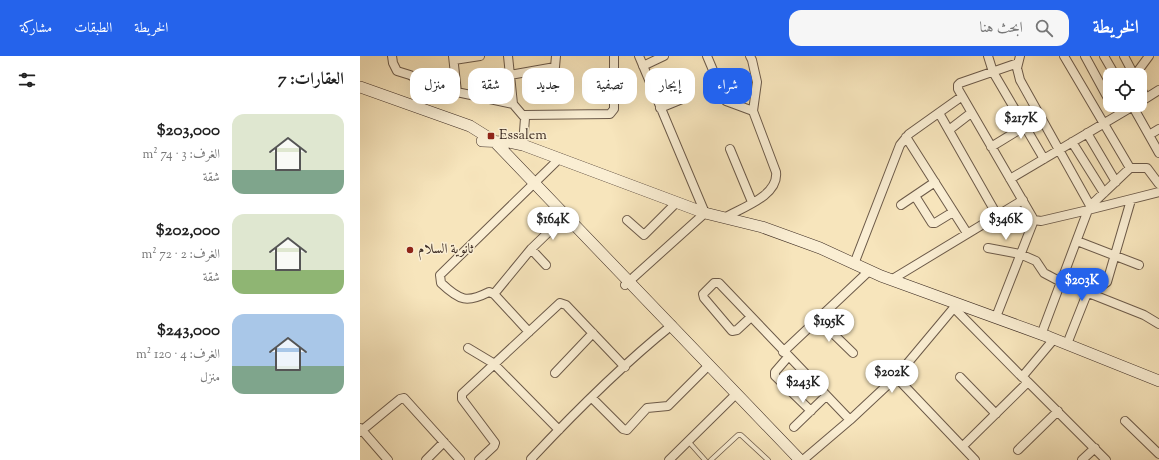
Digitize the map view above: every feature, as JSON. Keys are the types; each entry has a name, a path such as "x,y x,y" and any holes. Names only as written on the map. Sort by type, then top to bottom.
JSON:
{"main road":[{"path":"360,87 470,126 494,141 560,220 627,283"},
{"path":"360,94 409,110 466,132 482,141 500,155 533,186 800,460"},
{"path":"482,141 523,144 705,213 769,230 820,248 869,271 956,306 996,317 1159,381"},
{"path":"670,327 705,370 790,460"}],"street":[{"path":"392,56 393,63 397,70 410,75"},
{"path":"455,68 454,58 480,56"},
{"path":"508,56 509,68"},
{"path":"514,74 555,67 556,56"},
{"path":"524,115 608,116 614,110 614,56"},
{"path":"627,283 705,213 639,56"},
{"path":"643,66 664,56"},
{"path":"707,56 726,101 753,111"},
{"path":"724,218 770,193 775,185 777,177 753,111 756,82 750,56"},
{"path":"988,56 993,72 1044,159"},
{"path":"1064,56 1130,168"},
{"path":"1085,56 1103,89"},
{"path":"1104,56 1111,68"},
{"path":"1124,56 1130,68"},
{"path":"1140,68 1149,56"},
{"path":"1034,220 961,97 958,85 993,72 1019,59 1020,80 1090,208"},
{"path":"1147,98 1159,90"},
{"path":"854,264 900,145 906,137 961,97"},
{"path":"513,104 525,118 523,144"},
{"path":"660,108 669,104"},
{"path":"1010,179 1122,112"},
{"path":"1137,112 1159,153"},
{"path":"939,113 997,215"},
{"path":"949,130 971,113"},
{"path":"991,147 1040,117"},
{"path":"1149,135 1159,129"},
{"path":"1087,133 1116,182"},
{"path":"906,137 967,233"},
{"path":"1072,142 1104,193"},
{"path":"730,149 752,202"},
{"path":"529,332 494,294 490,292 476,299 458,297 441,283 440,275 560,158"},
{"path":"1041,335 1090,208 1130,168 1147,168 1159,184"},
{"path":"901,205 935,182"},
{"path":"1034,220 1041,221 1159,192"},
{"path":"915,196 932,223 936,223 953,212"},
{"path":"891,280 1023,200"},
{"path":"1067,344 1088,294 1107,282 1131,200"},
{"path":"627,220 644,235 677,202"},
{"path":"494,294 531,249 560,220"},
{"path":"996,317 1034,220"},
{"path":"1076,241 1139,264"},
{"path":"988,248 1020,254 1036,261 1044,273 1061,282 1144,315 1159,324"},
{"path":"531,249 546,265"},
{"path":"811,411 775,376 775,372 786,355 818,319 869,271"},
{"path":"751,317 737,330 732,331 704,298 703,294 714,283 719,283 751,317 786,355 850,420"},
{"path":"479,460 494,446 495,442 461,396 463,392 560,303 566,305 624,367"},
{"path":"803,460 850,420 896,377 956,306 1025,379 1106,460"},
{"path":"818,319 853,353"},
{"path":"531,460 559,430 624,367 670,327"},
{"path":"555,373 593,333"},
{"path":"963,446 996,414 1025,379 1054,339"},
{"path":"468,348 493,363 559,430"},
{"path":"592,398 622,429 626,430 647,408 668,406 705,370"},
{"path":"896,377 976,460"},
{"path":"960,377 996,414"},
{"path":"794,427 826,396"},
{"path":"388,460 361,430 400,399 404,398 460,460"},
{"path":"669,460 732,398"},
{"path":"1018,450 1058,411"},
{"path":"1125,421 1159,454"},
{"path":"426,460 444,442"},
{"path":"1082,460 1095,448"}],"lane":[{"path":"712,460 738,435 741,435 768,460"},
{"path":"688,441 705,460"}],"place":[{"name":"Essalem","path":"491,136"},
{"name":"ثانوية السلام","path":"410,250"}]}
